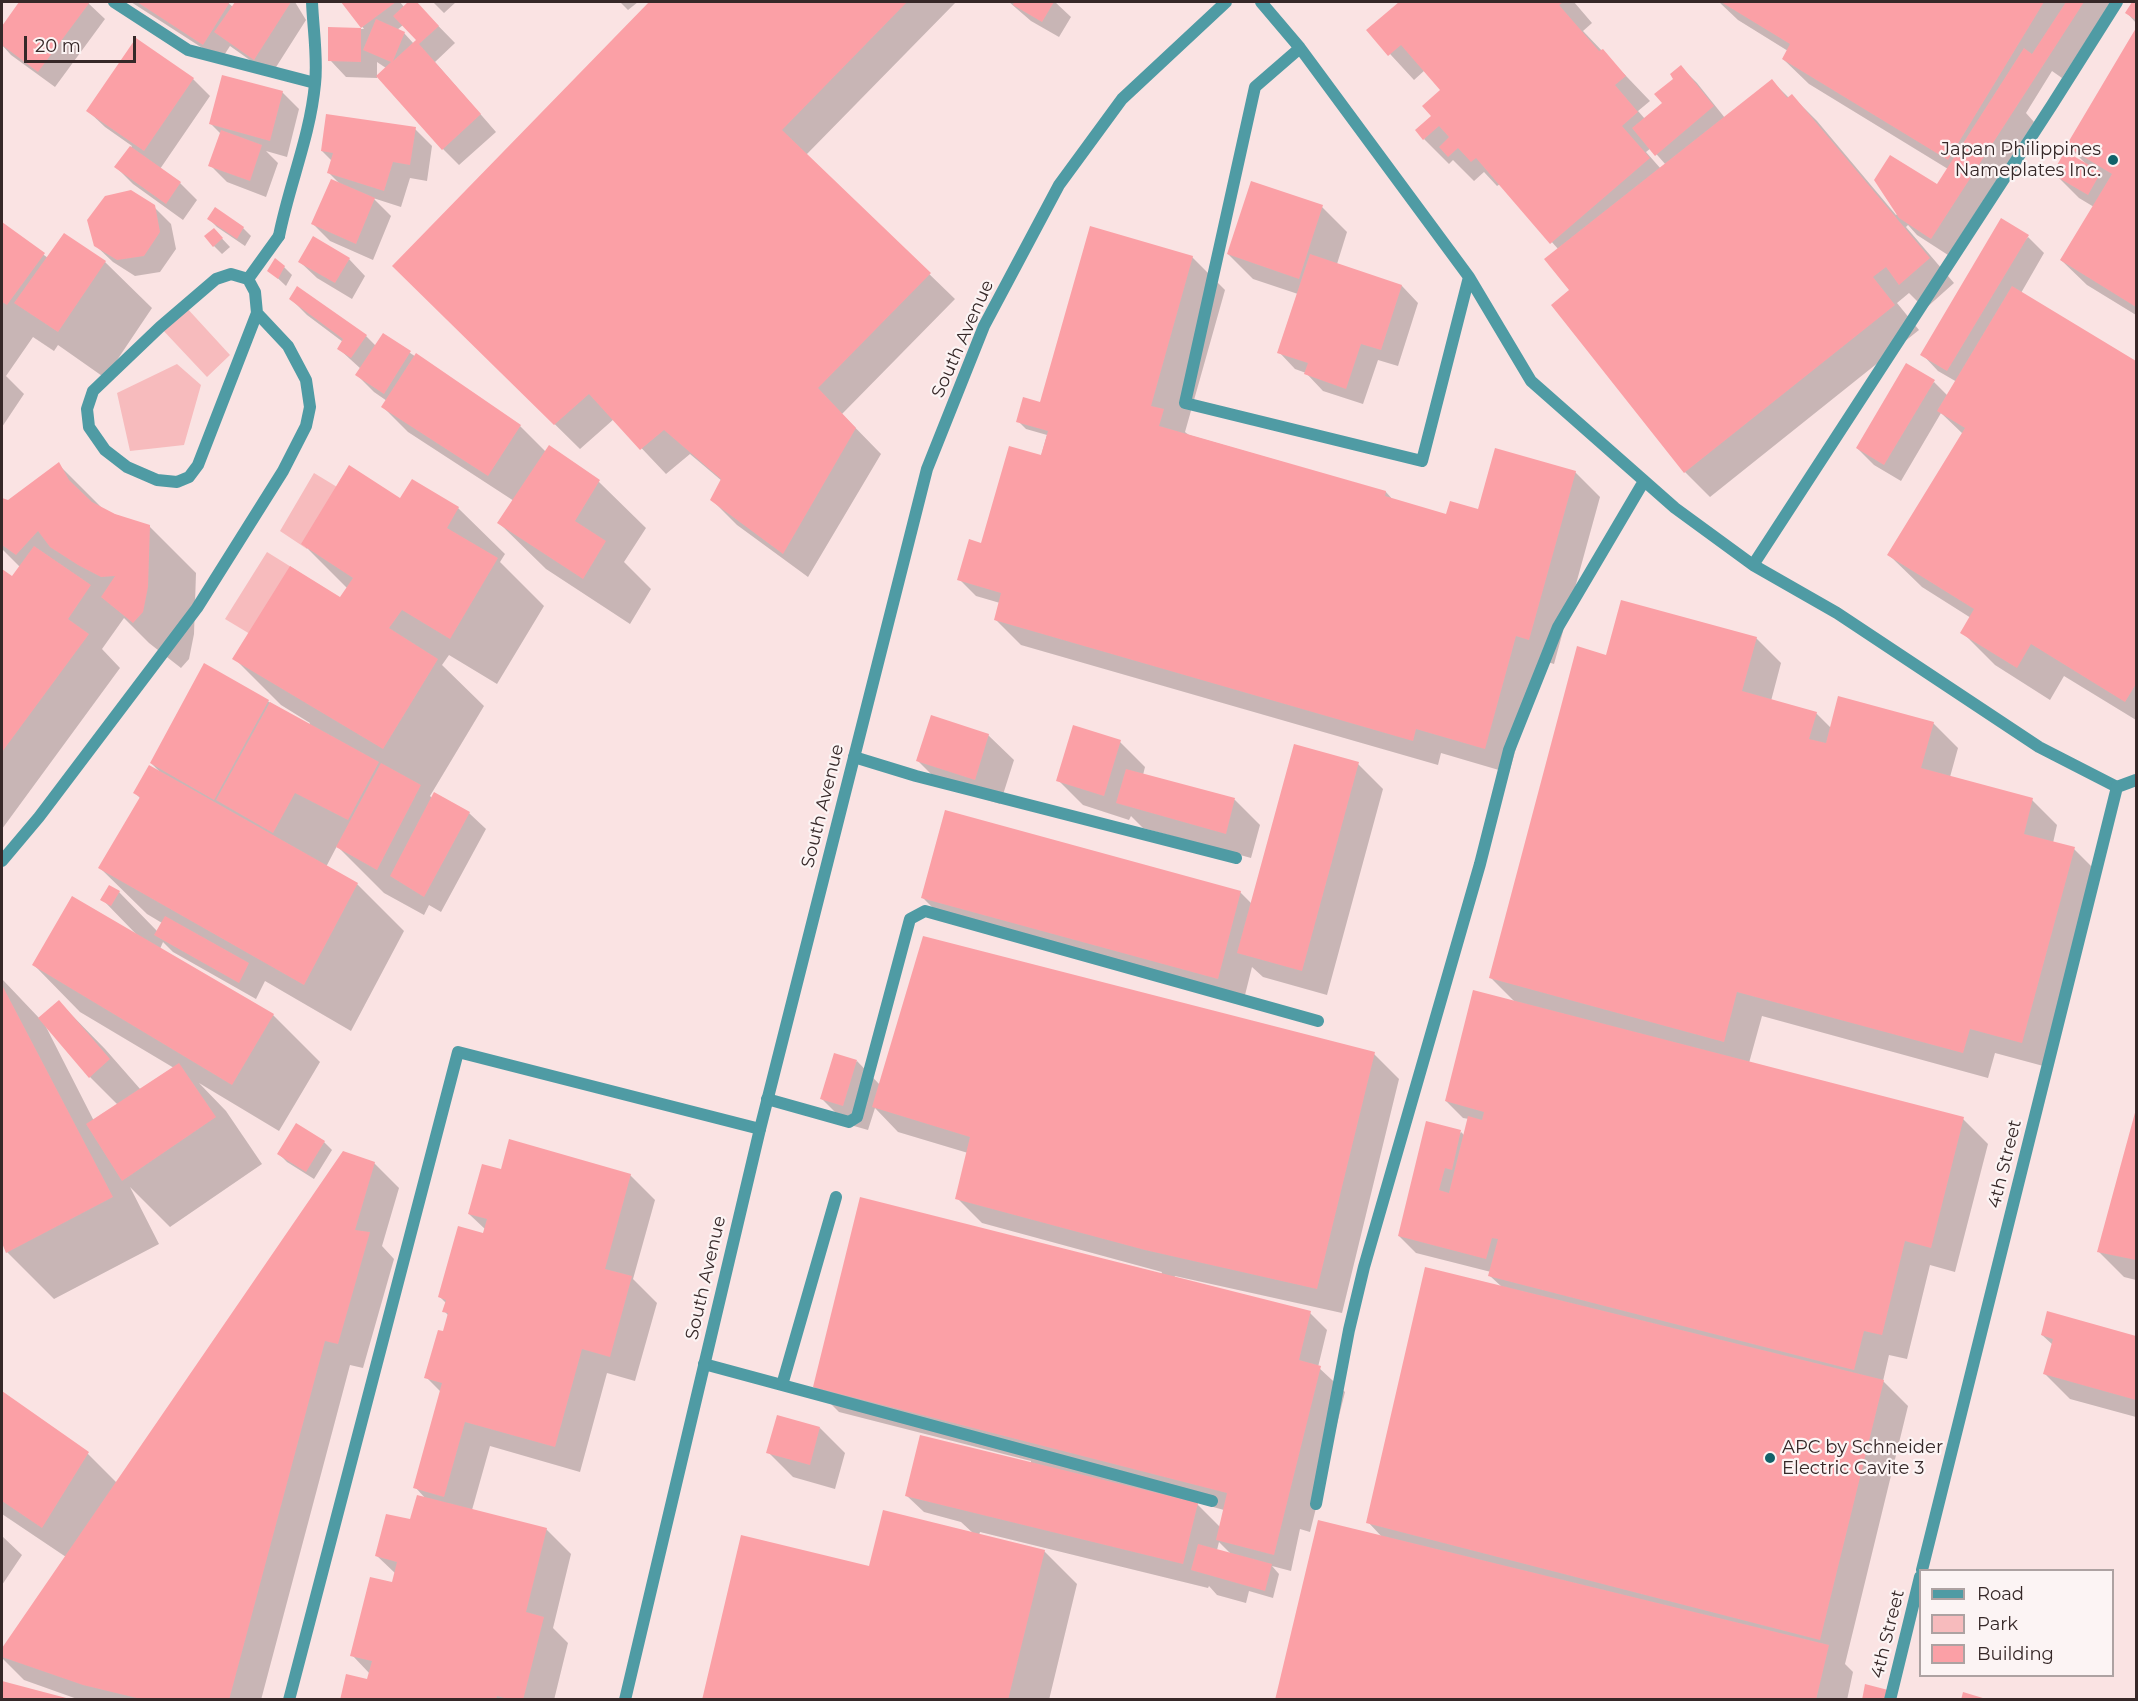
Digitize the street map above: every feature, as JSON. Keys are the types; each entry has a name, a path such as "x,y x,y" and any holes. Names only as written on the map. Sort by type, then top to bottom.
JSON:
{"street":[{"path":"114,2 188,50 315,83"},
{"path":"248,279 279,236 283,215 305,144 315,83 312,2"},
{"name":"South Avenue","path":"625,1700 759,1129 927,469 984,326 1059,185 1122,99 1226,2"},
{"path":"1261,2 1300,48 1469,277 1531,381 1675,508 1753,565 1838,613 2039,747 2117,787 2136,780"},
{"path":"1753,565 2117,2"},
{"path":"1300,48 1255,87 1185,403 1422,460 1469,277"},
{"path":"231,274 248,279 255,292 257,313 198,465 189,477 177,482 157,480 127,467 105,450 89,427 87,409 93,391 160,327 216,279 231,274"},
{"path":"2,861 39,818 197,608 283,471 306,426 310,407 306,380 288,346 257,313"},
{"path":"1316,1504 1348,1330 1364,1267 1480,864 1509,750 1558,627 1644,481"},
{"path":"854,757 916,776 1236,858"},
{"name":"4th Street","path":"1922,1569 2117,787"},
{"path":"767,1099 849,1122 857,1117 910,919 925,911 1318,1021"},
{"path":"289,1700 458,1052 759,1129"},
{"path":"782,1384 836,1197"},
{"path":"704,1364 1212,1501"},
{"name":"4th Street","path":"1890,1700 1919,1581"}],"green space":[{"path":"185,306 230,355 207,377 160,327"},
{"path":"177,364 201,385 184,445 130,451 117,393"},
{"path":"314,473 342,490 307,549 280,531"},
{"path":"267,552 296,570 255,637 225,619"}],"building":[{"path":"19,2 90,2 38,72 2,45 2,26"},
{"path":"137,2 230,2 203,45"},
{"path":"235,2 291,2 254,60 214,32"},
{"path":"341,2 396,2 361,28"},
{"path":"408,2 417,2 439,26 419,44 481,114 442,150 376,76 391,62 363,50 376,19 405,32 393,61 416,40 393,16"},
{"path":"649,2 907,2 782,130 931,273 818,388 856,428 783,554 710,500 721,479 664,430 640,450 589,394 554,425 392,266"},
{"path":"1014,2 1054,2 1042,22 1013,5"},
{"path":"1399,2 1563,2 1559,5 1599,51 1603,49 1626,76 1615,85 1638,112 1622,126 1650,158 1550,244 1476,158 1471,162 1458,148 1448,157 1439,147 1449,137 1439,126 1423,140 1415,130 1431,116 1422,106 1440,90 1401,45 1388,56 1366,30"},
{"path":"1721,2 2044,2 1948,160 1782,59 1790,44"},
{"path":"2066,2 2084,2 1931,239 1899,218 1874,180 1890,155 1937,184 2024,48 2032,54"},
{"path":"2132,2 2136,2 2136,20 2125,13"},
{"path":"328,27 361,28 361,62 328,61"},
{"name":"Japan Philippines Nameplates Inc.","path":"2136,28 2136,307 2060,260 2112,174 2066,146"},
{"path":"136,38 194,78 144,151 86,111"},
{"path":"1681,65 1714,106 1655,156 1632,128 1662,103 1654,94 1673,79 1670,74"},
{"path":"222,75 283,91 270,141 209,124"},
{"path":"1772,79 1787,98 1792,94 1930,258 1899,285 1886,267 1873,277 1895,305 1684,473 1551,305 1569,290 1544,259"},
{"path":"326,114 416,127 410,165 393,162 384,191 327,173 333,153 321,151"},
{"path":"221,130 262,145 250,181 208,166"},
{"path":"130,146 181,182 166,204 114,167"},
{"path":"2065,151 2101,172 2088,195 2052,174"},
{"path":"331,179 375,198 356,244 311,224"},
{"path":"1251,181 1323,205 1299,279 1227,254"},
{"path":"131,190 155,205 160,232 144,256 117,260 94,246 87,220 105,196"},
{"path":"215,207 244,227 237,239 207,219"},
{"path":"2001,218 2029,235 1947,371 1920,355"},
{"path":"2,222 45,253 7,305 2,302"},
{"path":"1090,226 1193,256 1151,406 1164,409 1159,426 1386,491 1385,496 1446,514 1450,501 1478,509 1495,448 1576,471 1529,640 1516,636 1485,749 1416,729 1413,741 994,620 1001,593 957,580 969,539 981,543 1009,446 1041,455 1048,431 1016,422 1023,397 1040,402"},
{"path":"214,228 223,238 213,247 204,236"},
{"path":"64,233 106,261 58,332 14,303"},
{"path":"313,236 350,258 335,283 298,262"},
{"path":"1310,254 1402,285 1381,350 1361,344 1346,389 1304,374 1308,363 1277,353"},
{"path":"275,258 285,266 278,279 267,271"},
{"path":"297,286 367,335 351,358 337,349 343,339 289,299"},
{"path":"2012,286 2136,361 2136,684 2125,702 2031,644 2017,668 1960,633 1974,609 1887,555 1965,428 1937,411"},
{"path":"383,333 411,351 384,394 355,375"},
{"path":"416,353 521,425 488,476 381,407"},
{"path":"1906,363 1935,380 1884,465 1856,448"},
{"path":"549,445 600,480 575,521 606,541 583,579 497,523"},
{"path":"59,462 69,480 92,502 115,514 150,525 148,587 143,612 133,623 101,597 115,576 101,577 78,565 50,547 38,531 16,555 2,545 2,498 8,500"},
{"path":"349,465 400,498 412,479 459,507 447,528 498,558 450,639 402,610 389,628 438,659 383,749 232,659 290,566 340,597 353,578 301,544"},
{"path":"34,546 91,585 68,619 89,634 2,752 2,569 12,576"},
{"path":"1621,600 1757,637 1742,691 1817,712 1809,739 1826,743 1838,696 1934,722 1921,768 2033,798 2024,834 2075,847 2022,1043 1970,1029 1963,1053 1737,992 1724,1042 1489,978 1577,646 1606,655"},
{"path":"204,663 269,700 214,800 150,763"},
{"path":"270,702 379,762 348,820 295,793 273,833 216,800"},
{"path":"931,715 989,734 975,780 916,761"},
{"path":"1073,725 1121,740 1104,796 1056,781"},
{"path":"1294,744 1359,762 1302,971 1237,953"},
{"path":"381,763 421,785 377,870 336,847"},
{"path":"149,765 358,883 304,985 98,868 140,797 133,793"},
{"path":"1126,769 1235,798 1226,834 1116,803"},
{"path":"434,792 470,812 424,897 390,876"},
{"path":"945,810 1241,891 1218,979 921,898"},
{"path":"109,885 120,891 111,906 100,900"},
{"path":"72,896 274,1014 232,1085 32,965"},
{"path":"165,916 249,963 239,983 154,935"},
{"path":"923,936 1375,1052 1317,1289 1145,1250 955,1199 970,1137 872,1107"},
{"path":"2,985 113,1197 6,1253 2,1243"},
{"path":"1473,990 1964,1117 1931,1248 1905,1241 1882,1335 1864,1331 1854,1370 1488,1276 1498,1239 1492,1238 1486,1259 1398,1236 1426,1121 1461,1130 1452,1170 1445,1168 1439,1190 1449,1193 1468,1116 1482,1120 1484,1112 1445,1101"},
{"path":"59,1000 110,1059 89,1078 38,1018"},
{"path":"834,1053 857,1060 843,1106 820,1099"},
{"path":"179,1063 216,1117 122,1181 86,1124"},
{"path":"2136,1109 2136,1260 2097,1252"},
{"path":"296,1123 325,1141 306,1172 277,1154"},
{"path":"509,1139 631,1174 605,1269 632,1276 610,1357 582,1349 555,1447 465,1422 444,1497 413,1488 442,1383 424,1378 438,1330 443,1331 448,1313 442,1312 446,1300 438,1297 458,1226 483,1233 487,1219 468,1214 482,1164 501,1169"},
{"path":"343,1151 375,1162 355,1230 370,1232 338,1344 325,1341 229,1700 145,1700 83,1685 2,1657 2,1648"},
{"path":"860,1197 1311,1311 1299,1360 1321,1366 1274,1555 1216,1540 1227,1493 813,1387"},
{"path":"1425,1267 1884,1380 1820,1640 1366,1523"},
{"path":"2047,1311 2136,1336 2136,1400 2043,1374 2053,1339 2041,1335"},
{"path":"2,1391 89,1452 42,1528 2,1501"},
{"path":"777,1415 820,1427 810,1465 766,1453"},
{"path":"920,1435 1198,1503 1183,1564 905,1496"},
{"path":"417,1495 547,1528 526,1612 544,1617 523,1700 497,1696 496,1700 340,1700 346,1674 367,1679 372,1661 350,1656 370,1577 392,1582 397,1562 375,1556 386,1514 410,1519"},
{"path":"883,1510 1045,1550 1008,1700 702,1700 741,1535 869,1566"},
{"path":"1318,1520 1829,1645 1816,1700 1275,1700"},
{"path":"1198,1544 1272,1564 1265,1591 1191,1570"},
{"path":"2,1681 70,1699 70,1700 2,1700"},
{"path":"1865,1684 1888,1690 1886,1700 1862,1700"},
{"path":"1963,1692 1986,1699 1986,1700 1961,1700"}],"place":[{"name":"Japan Philippines Nameplates Inc.","path":"2113,160"},
{"name":"APC by Schneider Electric Cavite 3","path":"1770,1458"}]}
